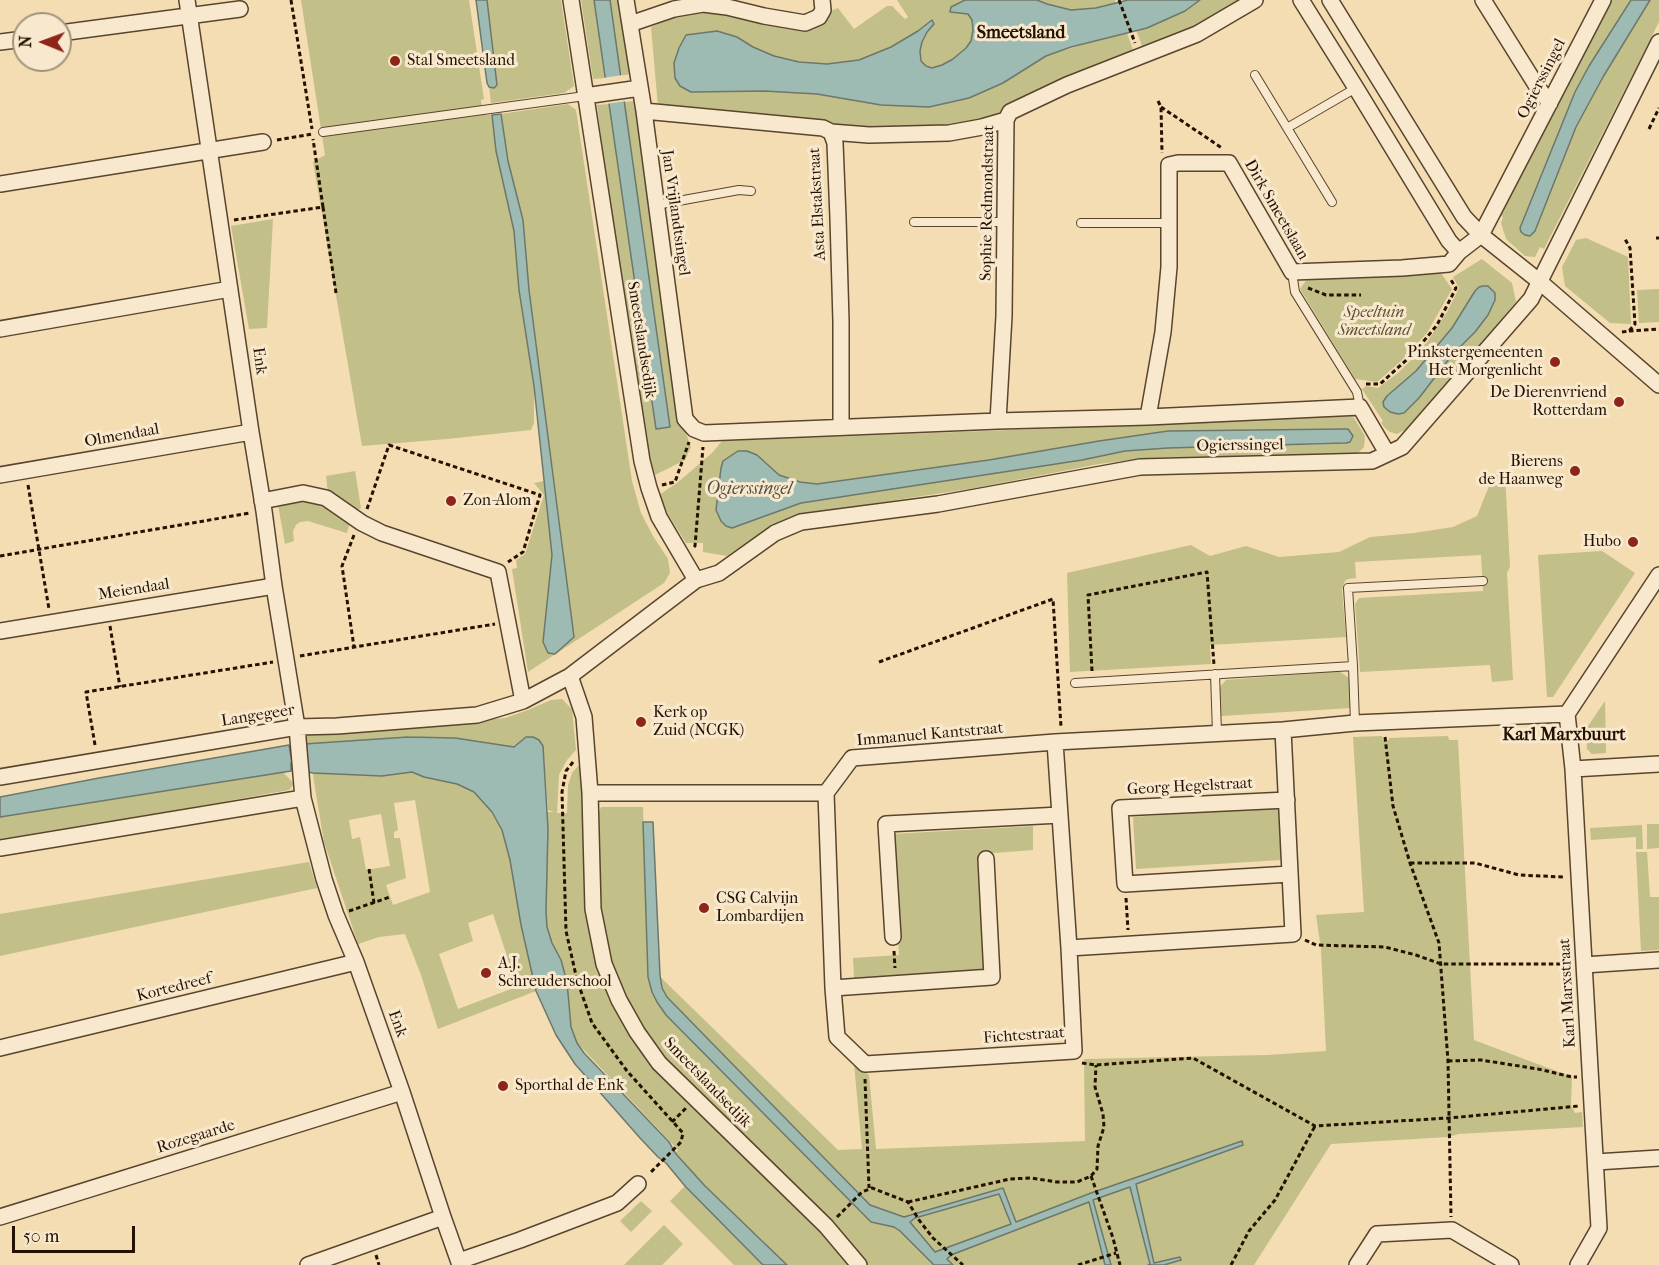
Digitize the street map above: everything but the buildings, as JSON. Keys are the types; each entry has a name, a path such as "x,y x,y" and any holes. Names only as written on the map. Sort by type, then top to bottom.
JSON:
{"street":[{"name":"Smeetslandsedijk","path":"571,0 591,95 642,461 659,517 696,580"},
{"name":"Jan Vrijlandtsingel","path":"626,0 635,89 644,111 685,419 699,431"},
{"path":"630,24 675,9 703,4 805,23 819,17 823,10 822,0"},
{"name":"Sophie Redmondstraat","path":"998,421 1004,316 1006,120 1010,112 1067,85 1197,34 1256,0"},
{"path":"1300,0 1449,242 1454,258"},
{"path":"1330,0 1464,218 1481,236 1540,282 1659,385"},
{"path":"1483,0 1538,88 1550,103"},
{"name":"Ogierssingel","path":"1481,236 1603,0"},
{"path":"72,31 188,8 240,9"},
{"name":"Enk","path":"188,8 297,732 303,798 336,915 356,962 460,1263 617,1203 638,1184"},
{"name":"Ogierssingel","path":"523,702 570,676 696,580 719,573 775,533 801,522 938,504 1140,467 1372,461 1402,447 1531,298 1659,42"},
{"path":"591,95 635,89"},
{"name":"Asta Elstakstraat","path":"644,111 823,128 831,132 835,143 841,321 841,427"},
{"path":"831,132 869,135 949,133 1006,120"},
{"path":"0,184 263,142"},
{"name":"Dirk Smeetslaan","path":"1169,165 1178,163 1229,164 1292,272"},
{"path":"1148,417 1162,332 1169,267 1169,165"},
{"path":"1292,272 1402,268 1454,258 1481,236"},
{"path":"0,329 230,289"},
{"name":"Ogierssingel","path":"699,431 1148,417 1360,407"},
{"name":"Dirk Smeetslaan","path":"1360,407 1387,453"},
{"name":"Olmendaal","path":"0,475 251,432"},
{"path":"263,506 303,493 326,498 361,522 382,533 498,572 523,702"},
{"path":"1567,714 1659,575"},
{"name":"Meiendaal","path":"0,632 107,612 274,586"},
{"name":"Smeetslandsedijk","path":"570,676 585,717 590,793 593,909 604,964 618,1000 658,1063 826,1226 859,1265"},
{"name":"Langegeer","path":"0,777 98,760 337,726 477,714 523,702"},
{"name":"Immanuel Kantstraat","path":"826,793 852,758 1054,742 1283,730 1355,723 1567,714"},
{"name":"Karl Marxstraat","path":"1567,714 1573,769 1599,1228 1578,1265"},
{"path":"1069,948 1293,934 1283,730"},
{"name":"Fichtestraat","path":"864,1064 1074,1051 1054,742"},
{"path":"1573,769 1659,764"},
{"path":"590,793 826,793 837,1037 864,1064"},
{"path":"0,848 303,798"},
{"name":"Georg Hegelstraat","path":"1125,884 1120,808 1287,800"},
{"path":"893,937 886,824 1060,815"},
{"path":"833,988 992,977 986,859"},
{"path":"1125,884 1290,874"},
{"path":"1584,964 1659,960"},
{"name":"Kortedreef","path":"0,1048 356,962"},
{"name":"Rozegaarde","path":"0,1217 402,1092"},
{"path":"1596,1162 1659,1158"},
{"path":"308,1265 443,1217"},
{"path":"1357,1265 1377,1234 1452,1230 1511,1265"}],"lane":[{"path":"1255,75 1332,202"},
{"path":"1287,128 1356,88"},
{"path":"323,132 591,95"},
{"path":"656,205 740,190 751,191"},
{"path":"914,222 1005,222"},
{"path":"1081,223 1169,223"},
{"name":"Dirk Smeetslaan","path":"1292,272 1295,292 1357,392 1360,407"},
{"path":"1355,723 1348,588 1483,581"},
{"path":"1075,683 1353,666"},
{"path":"1215,674 1216,733"}],"path":[{"path":"291,0 336,293"},
{"path":"1119,0 1137,48"},
{"path":"1158,101 1161,107 1162,155 1169,165"},
{"path":"1161,107 1221,147 1229,164"},
{"path":"1649,129 1659,108"},
{"path":"263,142 312,134"},
{"path":"220,222 323,207"},
{"path":"1625,239 1630,248 1635,324 1629,331"},
{"path":"1352,384 1380,384 1413,354 1437,325 1456,288 1448,275 1454,258"},
{"path":"1292,272 1303,286 1326,295 1361,295"},
{"path":"1601,336 1659,329"},
{"path":"649,488 675,482 699,431"},
{"path":"682,554 695,546 699,431"},
{"path":"354,647 342,566 389,445 540,495 523,552 510,560 498,572"},
{"path":"26,471 51,622"},
{"path":"0,556 263,506"},
{"path":"1093,682 1088,595 1207,572 1215,674"},
{"path":"879,662 1053,599 1061,727 1054,742"},
{"path":"107,612 120,687"},
{"path":"98,760 86,692 509,621"},
{"path":"1383,722 1393,806 1410,863 1439,943 1448,1061 1452,1230"},
{"path":"1410,863 1475,863 1519,875 1578,877"},
{"path":"369,869 374,903"},
{"path":"1125,884 1130,944"},
{"path":"336,915 390,897"},
{"path":"1293,934 1316,945 1385,947 1441,964 1584,964"},
{"path":"893,937 896,983"},
{"path":"1074,1051 1078,1063 1096,1065 1193,1058 1315,1126 1449,1118 1592,1104"},
{"path":"1448,1061 1481,1060 1572,1077 1591,1075"},
{"path":"864,1064 869,1188"},
{"path":"838,1216 869,1188 908,1202 1010,1179 1031,1178 1077,1182 1091,1176 1097,1169 1098,1146 1104,1127 1103,1114 1095,1087 1096,1065"},
{"path":"1231,1265 1249,1231 1275,1200 1315,1126"},
{"path":"658,1167 681,1142"},
{"path":"1091,1176 1120,1265"},
{"path":"908,1202 919,1221 933,1238 963,1265"},
{"path":"1078,1265 1116,1253"}],"green space":[{"path":"301,0 469,0 484,99 481,100 483,115 492,115 496,151 514,231 519,290 534,386 534,423 531,430 362,446 313,162 325,155"},
{"path":"487,0 561,0 574,86 564,93 491,103 489,87 494,88 497,85"},
{"path":"581,0 594,0 606,78 593,79"},
{"path":"610,0 620,0 631,74 620,76"},
{"path":"897,0 965,0 951,7 951,12 968,13 972,20 971,41 953,59 932,68 921,61 920,51 927,32 934,24 932,20 891,47 859,60 827,64 799,62 774,56 753,47 737,36 686,35 679,48 691,92 764,91 817,94 881,105 929,107 969,98 1003,83 1046,56 1104,38 1127,33 1133,50 1132,55 1002,112 975,120 926,127 866,129 658,107 651,27 684,13 727,13 773,25 838,8 854,29 887,6 892,6 905,19 908,17"},
{"path":"1037,0 1115,0 1116,3 1096,8 1071,10"},
{"path":"1200,0 1244,0 1210,21 1146,50 1142,46 1136,30 1147,28 1185,11"},
{"path":"1608,0 1631,0 1575,92 1520,228 1521,232 1535,231 1576,127 1603,77 1650,0 1659,0 1659,22 1544,249 1540,247 1535,257 1525,256 1506,239 1501,223 1503,217 1499,214"},
{"path":"635,101 680,423 691,447 685,460 655,475 642,419 597,105 609,104 657,429 670,426 624,102"},
{"path":"568,104 576,110 632,481 641,513 668,559 670,573 664,583 528,672 512,569 517,568 516,560 525,554 544,495 534,483 544,481 552,555 543,642 564,555 529,290 523,220 508,161 501,114"},
{"path":"273,219 267,328 249,329 231,226"},
{"path":"1586,238 1628,257 1631,324 1610,323 1565,286 1562,267 1576,240"},
{"path":"1482,259 1512,283 1516,302 1455,377 1409,428 1397,434 1390,432 1381,423 1383,421 1362,389 1366,386 1378,388 1398,373 1427,342 1447,312 1459,288 1453,277","holes":["1475,291 1488,315 1404,413 1387,396 1416,371 1452,328"]},
{"name":"Speeltuin Smeetsland","path":"1441,273 1452,289 1427,333 1400,362 1377,382 1355,379 1300,289 1307,279"},
{"path":"1659,289 1659,322 1639,323 1637,290"},
{"path":"1339,413 1354,418 1365,436 1364,447 1358,453 1146,458 1099,464 975,488 804,514 772,526 727,556 703,552 703,543 686,543 659,495 712,453 722,441 1195,423","holes":["1348,429 1346,443 1124,451 801,503 732,528 716,510 723,461 757,455 779,475 800,482 817,484 989,460 1168,431"]},
{"path":"355,471 361,508 356,511 328,493 326,476"},
{"path":"1505,474 1510,567 1507,573 1513,680 1492,682 1490,665 1360,672 1355,604 1359,598 1483,591 1481,555 1355,562 1356,578 1345,581 1342,590 1346,637 1210,645 1211,664 1070,672 1067,573 1191,545 1210,556 1246,546 1279,557 1339,552 1370,537 1453,527 1477,516 1493,476"},
{"path":"309,500 322,503 350,522 347,533 308,521 300,522 293,531 294,541 285,544 278,505"},
{"path":"1602,551 1635,573 1553,697 1547,697 1538,555"},
{"path":"1339,671 1349,678 1351,708 1221,716 1219,688 1226,680"},
{"path":"562,699 572,709 576,750 567,760 559,775 557,813 567,813 568,785 572,773 578,766 580,766 582,814 598,815 601,807 643,807 648,965 838,1150 862,1149 854,1064 869,1075 876,1149 1085,1141 1084,1059 1268,1055 1326,1051 1321,949 1316,915 1364,912 1353,737 1382,736 1383,740 1448,736 1449,740 1458,740 1474,1040 1572,1077 1571,1105 1575,1113 1582,1112 1583,1127 1331,1144 1254,1265 787,1265 705,1186 675,1154 678,1150 566,1031 543,960 545,812 554,812 548,810 543,746 526,737 514,747 455,738 408,737 304,744 303,740 307,735 505,718 551,700"},
{"path":"1605,701 1606,753 1592,754 1587,749 1586,729"},
{"path":"283,772 294,784 289,790 0,842 0,817"},
{"path":"412,772 457,784 474,792 492,812 502,830 510,860 521,925 536,991 438,1029 405,934 379,937 358,944 324,842 313,773 382,776","holes":["415,800 430,892 393,905 386,885 406,878 400,838 394,838 394,832 398,830 394,803","381,814 390,866 366,870 360,837 352,839 349,820","493,914 506,953 511,989 458,1009 439,954 473,941 468,923"]},
{"path":"1278,807 1281,860 1136,869 1133,817"},
{"path":"1647,824 1659,824 1659,848 1647,849"},
{"path":"1642,825 1643,849 1636,849 1636,837 1591,840 1590,828"},
{"path":"1033,826 1033,850 981,854 988,969 854,978 853,958 899,955 892,834"},
{"path":"1636,852 1647,852 1650,897 1659,897 1659,950 1641,951"},
{"path":"309,862 317,888 0,956 0,914"},
{"path":"685,1186 763,1265 734,1265 670,1201"},
{"path":"641,1201 652,1211 631,1232 620,1221"},
{"path":"664,1225 683,1244 662,1265 624,1265"}],"water":[{"path":"476,0 487,0 497,85 494,88 489,87 487,83"},
{"path":"594,0 610,0 670,427 656,429"},
{"path":"965,0 1037,0 1071,10 1096,8 1128,0 1200,0 1185,11 1147,28 1071,47 1046,56 1003,83 969,98 929,107 881,105 817,94 764,91 691,92 680,86 675,78 674,63 686,35 717,31 737,37 774,56 799,62 827,64 859,60 891,47 932,20 934,24 927,32 920,51 921,61 932,68 953,59 971,41 972,20 968,14 950,12 951,7"},
{"path":"1631,0 1650,0 1603,77 1576,127 1535,231 1530,236 1525,235 1520,228 1575,92"},
{"path":"501,114 508,161 523,220 529,290 574,637 555,654 548,653 543,642 552,555 534,386 519,290 514,231 496,151 492,115"},
{"path":"1488,286 1495,293 1495,300 1488,315 1404,413 1390,412 1384,407 1383,402 1387,396 1416,371 1452,328 1475,291"},
{"name":"Ogierssingel","path":"1348,429 1353,436 1350,442 1346,443 1125,451 1082,460 801,503 732,528 721,521 716,510 723,461 738,451 747,451 757,455 779,475 800,482 817,484 989,460 1168,431"},
{"path":"408,737 455,738 514,747 526,737 539,740 543,746 548,829 547,927 561,960 567,982 571,1027 577,1043 669,1142 676,1154 705,1186 787,1265 763,1265 640,1138 575,1064 556,1035 536,991 502,830 492,812 474,792 457,784 412,772 382,776 307,772 306,762 291,763 291,771 0,817 0,797 289,745 291,757 305,755 304,744"},
{"path":"643,822 653,822 660,975 662,988 667,997 870,1205 904,1217 1003,1188 1016,1222 1091,1193 1242,1141 1243,1145 1136,1184 1154,1263 1180,1257 1181,1260 1164,1265 1148,1265 1150,1264 1130,1187 1093,1200 1111,1265 1105,1265 1089,1202 951,1255 947,1259 953,1265 934,1265 900,1231 894,1227 871,1222 666,1015 652,992 648,977","holes":["999,1194 1011,1224 935,1252 910,1222 915,1218"]}],"pier":[{"path":"623,75 627,101 606,104 603,78"}],"place":[{"name":"Stal Smeetsland","path":"395,61"},
{"name":"Pinkstergemeenten Het Morgenlicht","path":"1555,362"},
{"name":"De Dierenvriend Rotterdam","path":"1619,402"},
{"name":"Bierens de Haanweg","path":"1575,471"},
{"name":"Zon-Alom","path":"451,501"},
{"name":"Hubo","path":"1633,542"},
{"name":"Kerk op Zuid (NCGK)","path":"641,722"},
{"name":"CSG Calvijn Lombardijen","path":"704,908"},
{"name":"A.J. Schreuderschool","path":"486,973"},
{"name":"Sporthal de Enk","path":"503,1086"}],"district":[{"name":"Smeetsland","path":"1021,34"},
{"name":"Karl Marxbuurt","path":"1564,736"}]}
